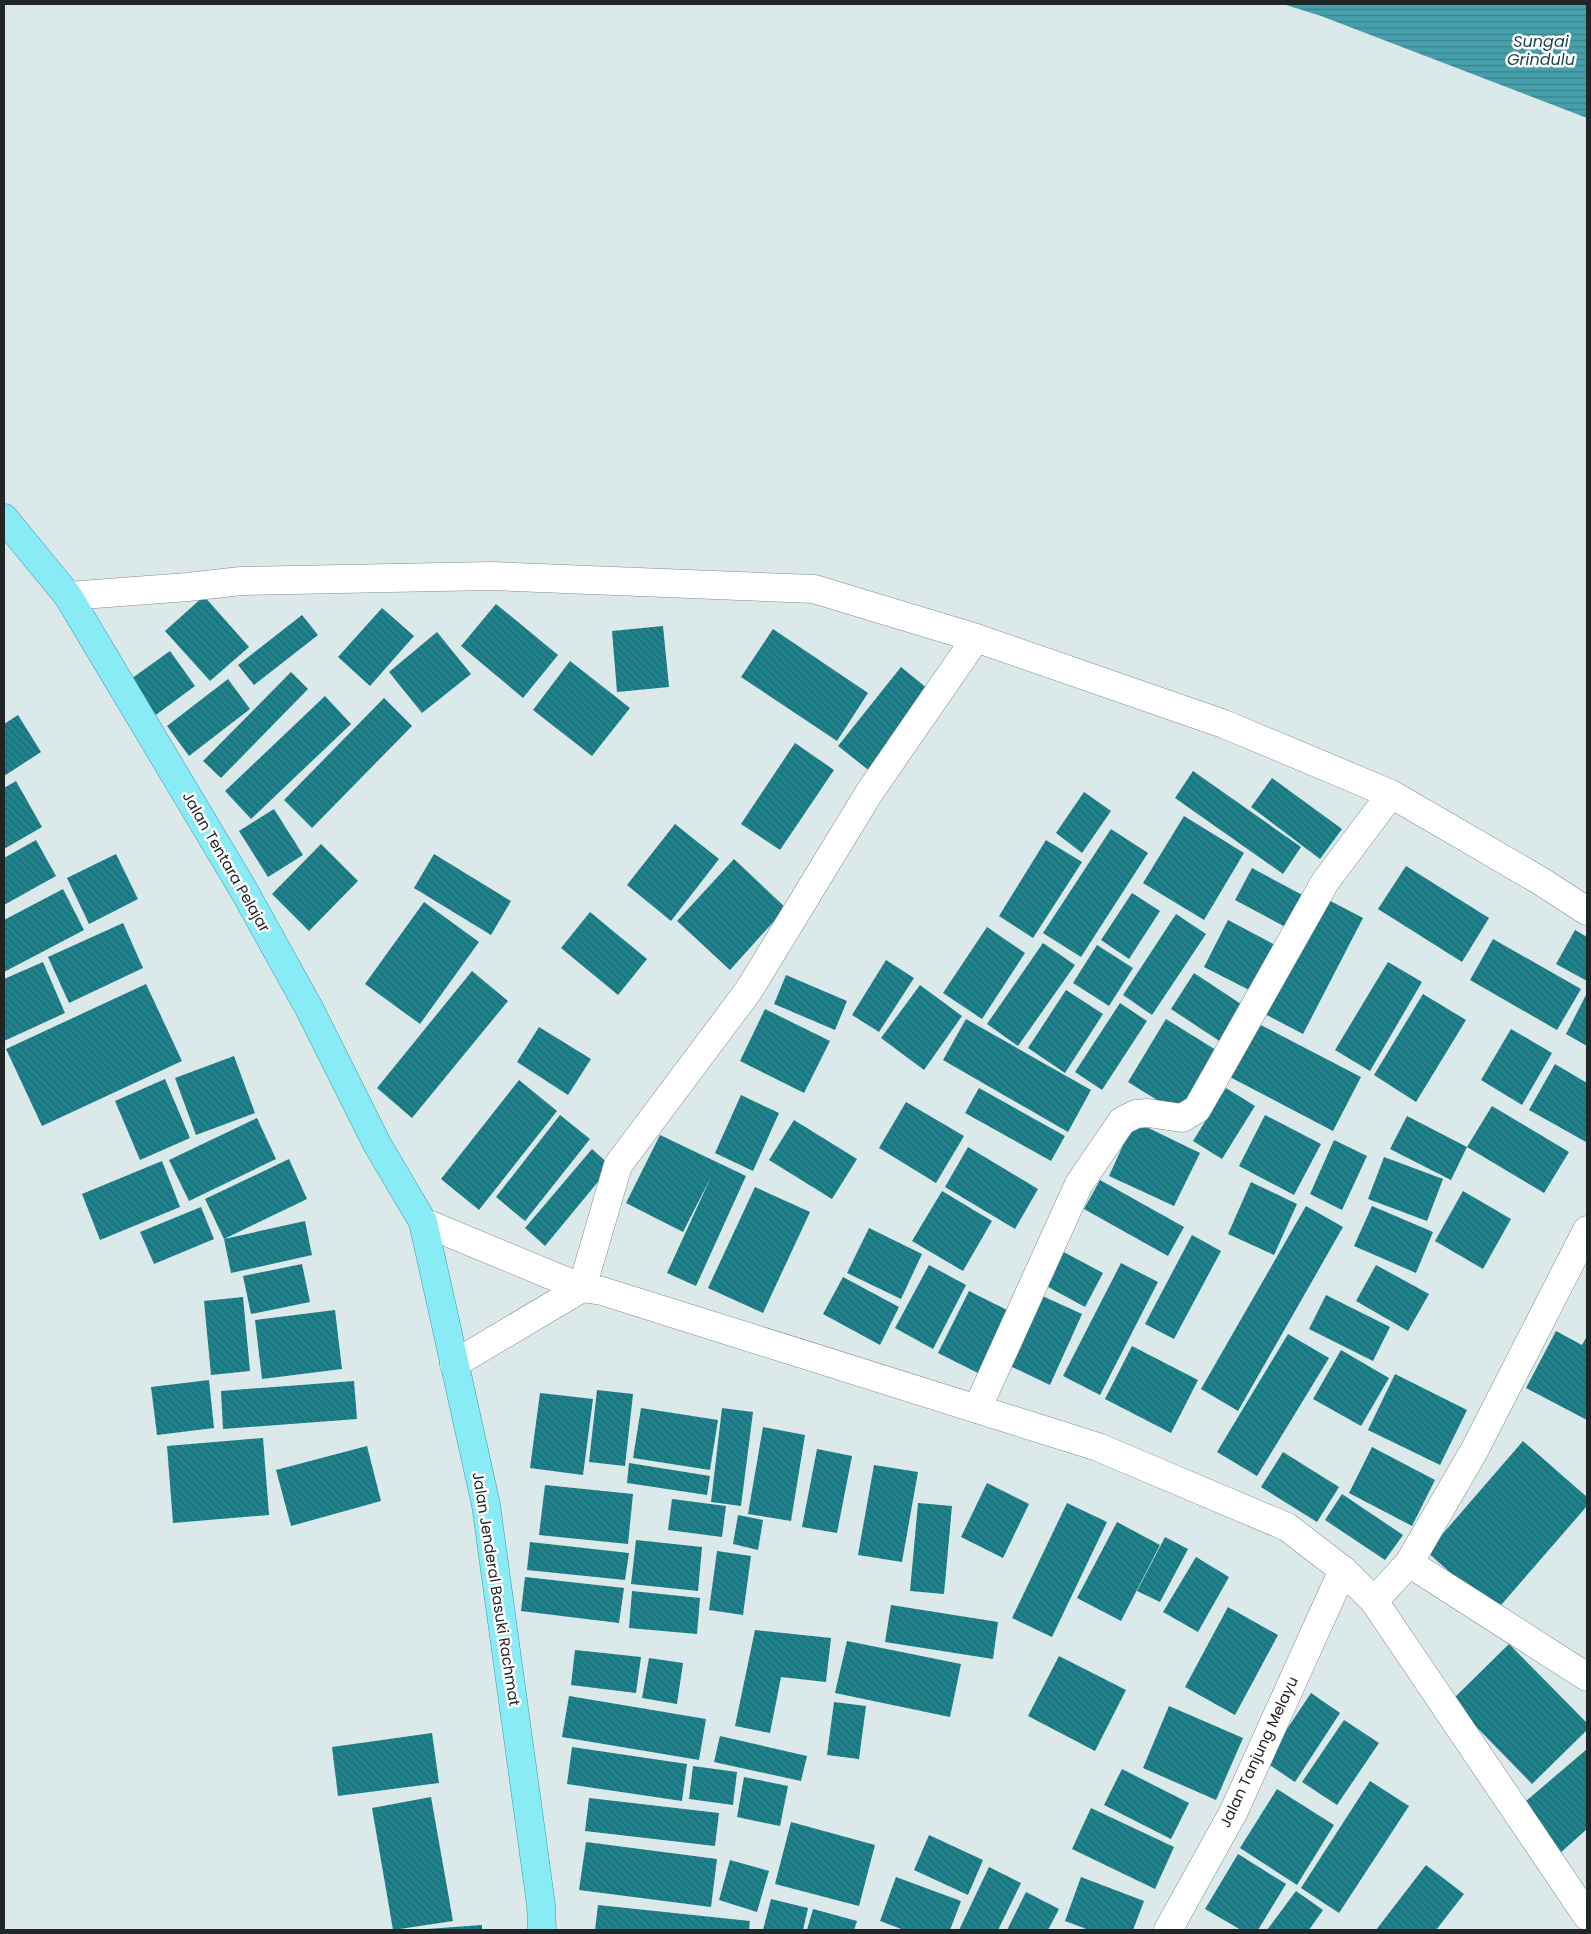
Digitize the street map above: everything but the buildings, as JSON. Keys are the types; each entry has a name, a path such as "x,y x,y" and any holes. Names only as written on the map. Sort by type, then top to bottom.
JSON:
{"main road":[{"name":"Jalan Tentara Pelajar","path":"4,518 68,596 243,889 309,1008 377,1144 423,1222"},
{"name":"Jalan Jenderal Basuki Rachmat","path":"423,1222 486,1505 542,1930"}],"street":[{"path":"68,596 188,588 241,581 490,576 814,589 976,638 1224,724 1391,794 1540,880 1587,911"},
{"path":"454,1364 582,1288 618,1165 749,990 869,793 976,638"},
{"path":"977,1409 1079,1184 1122,1121 1136,1114 1148,1113 1182,1118 1197,1109 1325,882 1391,794"},
{"path":"423,1222 582,1288 611,1294 1098,1447 1287,1527 1343,1570 1374,1601 1587,1916"},
{"path":"1374,1601 1409,1563 1474,1451 1587,1230"},
{"path":"1409,1563 1587,1677"},
{"name":"Jalan Tanjung Melayu","path":"1168,1930 1234,1811 1343,1570"}],"water":[{"name":"Sungai Grindulu","path":"1283,4 1587,4 1587,118 1321,16"}]}
